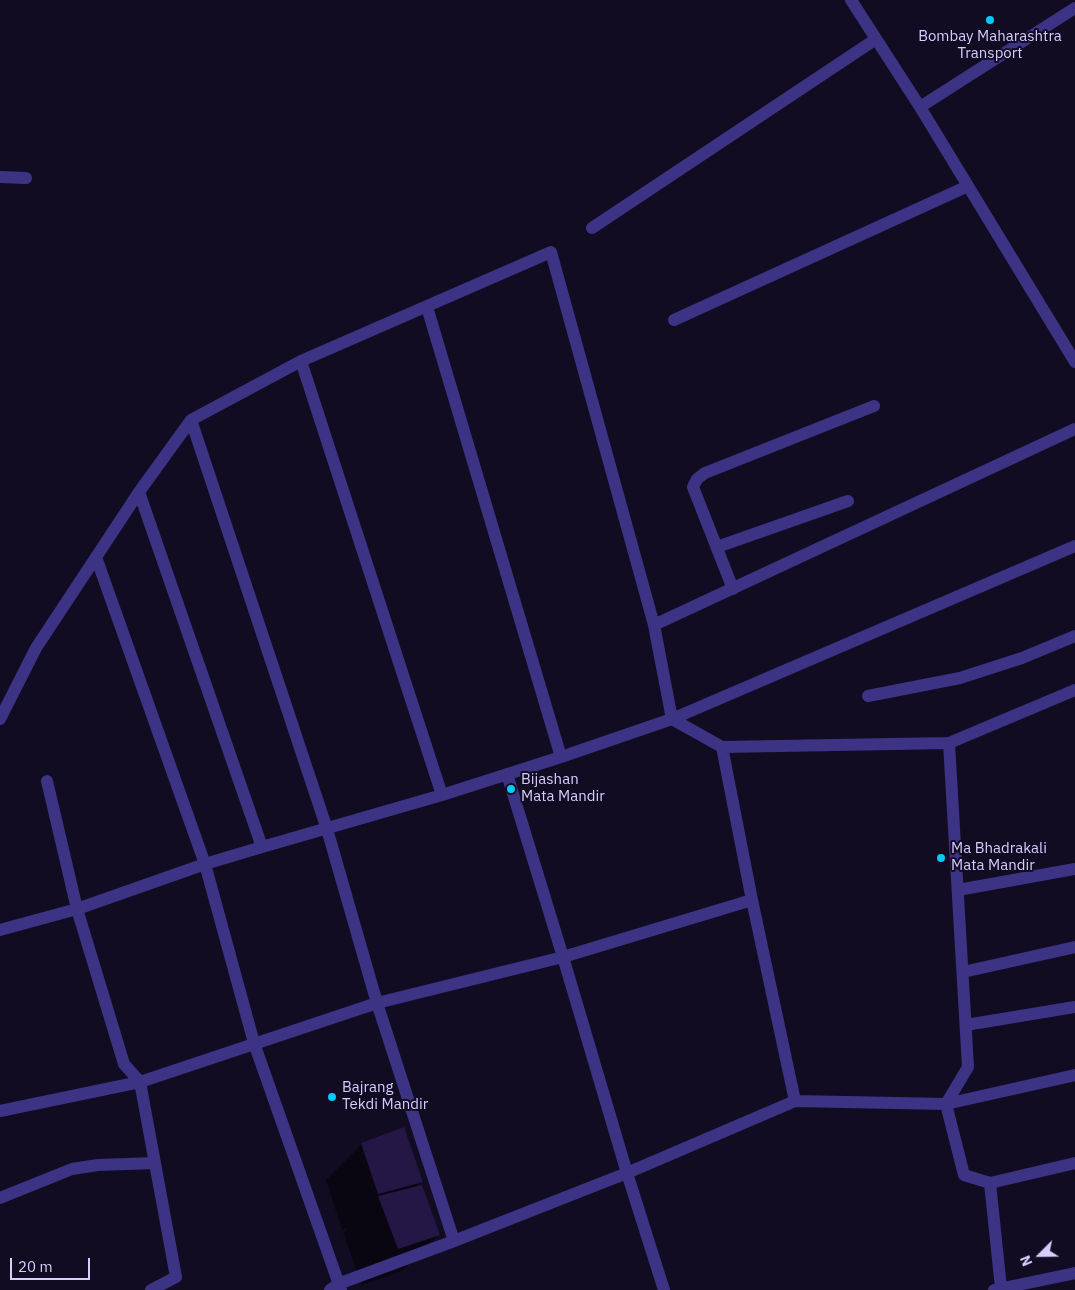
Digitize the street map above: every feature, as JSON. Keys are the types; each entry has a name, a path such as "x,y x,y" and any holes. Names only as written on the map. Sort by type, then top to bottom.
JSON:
{"street":[{"path":"851,0 1071,346 1075,362"},
{"path":"920,107 1075,8"},
{"path":"592,228 876,39"},
{"path":"0,177 26,178"},
{"path":"674,320 968,186"},
{"path":"0,719 36,648 139,492 190,420 302,361 551,252 654,625 672,719 722,747 949,743 1075,690"},
{"path":"427,307 561,757"},
{"path":"302,361 442,795"},
{"path":"733,588 693,487 697,479 705,473 874,406"},
{"path":"190,420 327,829 377,1003 454,1241"},
{"path":"654,625 1075,429"},
{"path":"139,492 262,847"},
{"path":"717,547 848,500"},
{"path":"0,930 77,909 205,864 442,795 672,719 1075,546"},
{"path":"96,557 205,864 254,1043 336,1288 627,1173 795,1101 946,1104 1075,1075"},
{"path":"868,696 960,678 1022,658 1075,636"},
{"path":"949,743 968,1067 946,1104 964,1175 990,1184 1075,1163"},
{"path":"722,747 752,900 795,1101"},
{"path":"507,774 664,1290"},
{"path":"47,781 77,909 124,1064 140,1082 176,1277 151,1290"},
{"path":"958,890 1075,869"},
{"path":"0,1111 140,1082 377,1003 563,957 752,900"},
{"path":"962,972 1075,947"},
{"path":"966,1025 1075,1008"},
{"path":"0,1198 72,1169 98,1164 155,1164"},
{"path":"990,1184 997,1289 1075,1272"}],"building":[{"path":"404,1127 423,1182 378,1194 361,1143"},
{"path":"422,1185 440,1235 398,1249 378,1196"}],"place":[{"name":"Bombay Maharashtra Transport","path":"990,20"},
{"name":"Bijashan Mata Mandir","path":"511,789"},
{"name":"Ma Bhadrakali Mata Mandir","path":"941,858"},
{"name":"Bajrang Tekdi Mandir","path":"332,1097"}]}
